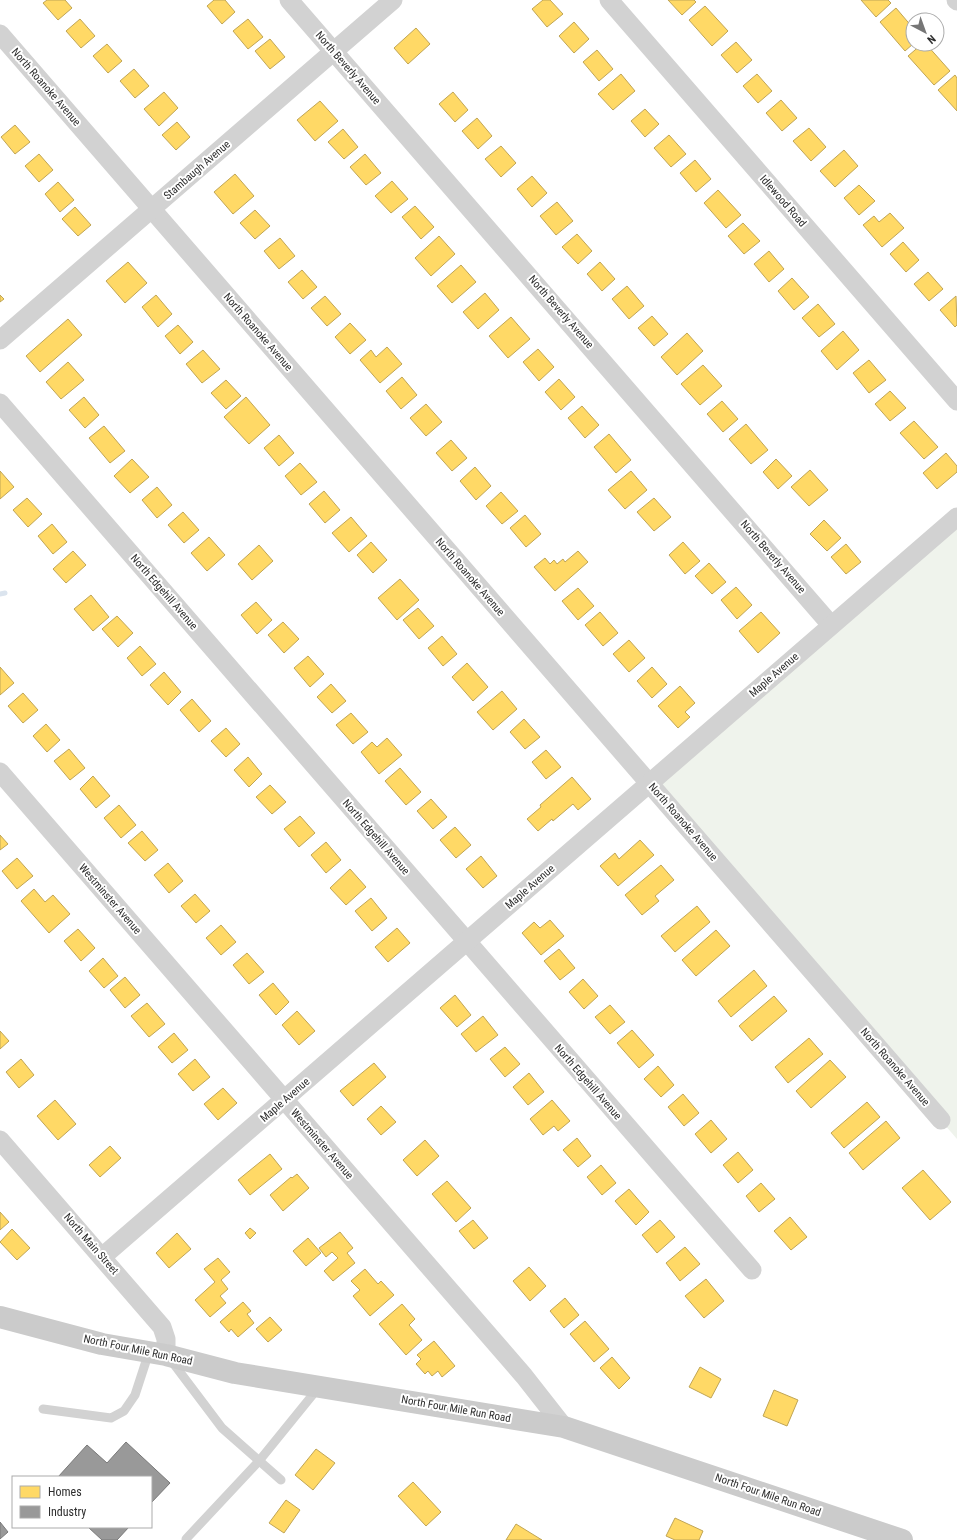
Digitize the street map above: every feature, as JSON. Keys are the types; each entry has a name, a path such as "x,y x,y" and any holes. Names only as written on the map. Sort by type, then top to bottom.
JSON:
{"street":[{"name":"North Beverly Avenue","path":"289,0 831,625"},
{"name":"Stambaugh Avenue","path":"0,340 393,0"},
{"name":"Idlewood Road","path":"609,0 957,401"},
{"name":"North Roanoke Avenue","path":"0,34 941,1120"},
{"name":"North Edgehill Avenue","path":"0,403 752,1270"},
{"name":"Maple Avenue","path":"102,1257 957,517"},
{"name":"Westminster Avenue","path":"0,772 524,1376 564,1427"},
{"name":"North Main Street","path":"0,1140 162,1327 166,1339 158,1354"},
{"name":"North Four Mile Run Road","path":"0,1317 102,1344 158,1354 235,1373 564,1427 902,1540"}],"lane":[{"path":"43,1408 111,1418 124,1411 135,1395 158,1354 222,1428 281,1480"},
{"path":"186,1539 259,1460 302,1410 320,1386"}],"shaded area":[{"path":"957,517 957,1139 649,784"}],"building: Homes":[{"path":"47,0 65,0 72,8 58,20 43,3"},
{"path":"214,0 225,0 235,12 222,24 207,6"},
{"path":"543,0 550,0 563,14 547,27 532,9"},
{"path":"668,0 694,0 696,2 682,15"},
{"path":"861,0 888,0 891,3 876,17"},
{"path":"705,6 728,31 712,46 689,20"},
{"path":"896,8 905,19 905,51 880,22"},
{"path":"80,19 95,36 81,48 66,31"},
{"path":"248,19 263,37 248,49 233,31"},
{"path":"574,22 589,39 574,53 559,36"},
{"path":"416,28 430,44 408,64 394,48"},
{"path":"270,39 285,57 270,69 255,51"},
{"path":"736,42 752,60 737,73 721,55"},
{"path":"107,44 122,61 108,73 93,56"},
{"path":"597,50 613,69 599,81 583,62"},
{"path":"913,52 933,52 950,71 934,85 908,56"},
{"path":"134,69 149,86 135,98 120,81"},
{"path":"621,74 635,91 613,110 598,94"},
{"path":"757,74 772,91 758,103 743,86"},
{"path":"955,75 957,78 957,111 938,90"},
{"path":"164,92 178,108 159,126 144,109"},
{"path":"453,92 468,110 455,122 439,104"},
{"path":"781,100 797,118 782,131 766,113"},
{"path":"320,101 338,121 315,141 297,120"},
{"path":"645,109 659,124 645,137 631,121"},
{"path":"477,118 492,136 478,149 462,131"},
{"path":"177,122 190,137 176,150 162,135"},
{"path":"15,125 30,142 15,154 1,137"},
{"path":"809,128 826,147 811,161 793,141"},
{"path":"343,129 358,147 344,159 328,142"},
{"path":"669,135 686,154 671,167 654,148"},
{"path":"501,146 516,163 501,177 485,159"},
{"path":"844,150 858,166 835,187 820,171"},
{"path":"39,154 53,170 39,182 25,166"},
{"path":"365,154 381,173 366,185 350,167"},
{"path":"695,160 711,179 696,192 680,173"},
{"path":"235,174 254,196 233,214 214,192"},
{"path":"532,176 547,193 532,207 517,189"},
{"path":"392,181 408,199 391,213 375,196"},
{"path":"58,182 74,200 60,212 45,194"},
{"path":"859,185 875,201 859,215 844,198"},
{"path":"718,190 741,215 726,228 704,203"},
{"path":"557,202 573,221 556,235 540,216"},
{"path":"415,206 434,227 421,239 402,217"},
{"path":"75,207 91,225 78,236 62,219"},
{"path":"255,210 270,226 255,239 240,223"},
{"path":"890,213 904,228 882,247 863,225 874,216 879,222"},
{"path":"743,223 760,241 744,254 728,236"},
{"path":"577,234 592,251 578,264 562,247"},
{"path":"439,236 455,254 431,276 415,258"},
{"path":"280,238 295,256 279,269 264,251"},
{"path":"903,242 919,260 906,272 890,254"},
{"path":"769,251 784,269 769,282 754,264"},
{"path":"128,262 147,283 125,303 106,281"},
{"path":"600,262 615,279 602,291 587,274"},
{"path":"461,265 476,282 452,303 437,286"},
{"path":"302,270 317,287 303,299 288,282"},
{"path":"928,272 943,289 929,301 914,284"},
{"path":"792,278 809,297 794,310 778,291"},
{"path":"627,286 644,306 629,319 612,299"},
{"path":"485,293 499,310 478,329 463,312"},
{"path":"0,295 4,299 0,302"},
{"path":"156,295 172,314 158,327 142,307"},
{"path":"325,296 341,314 327,326 311,308"},
{"path":"956,296 957,325 955,327 940,310"},
{"path":"818,304 835,324 819,337 802,318"},
{"path":"652,316 668,334 654,346 638,328"},
{"path":"511,317 530,339 508,358 489,336"},
{"path":"68,319 82,335 40,372 26,356"},
{"path":"350,323 366,340 350,354 335,337"},
{"path":"178,325 193,342 180,354 165,336"},
{"path":"843,331 859,350 837,370 821,351"},
{"path":"687,333 703,351 677,375 661,357"},
{"path":"387,347 402,364 380,383 360,360 371,350 376,357"},
{"path":"538,349 554,367 539,381 523,362"},
{"path":"203,350 220,369 202,383 186,364"},
{"path":"869,360 886,380 869,393 853,373"},
{"path":"68,362 84,380 61,399 46,382"},
{"path":"703,365 722,386 700,405 681,384"},
{"path":"402,377 417,395 401,409 386,391"},
{"path":"559,379 575,397 561,410 545,392"},
{"path":"226,380 241,396 226,409 211,393"},
{"path":"890,391 906,408 890,421 875,404"},
{"path":"84,397 99,415 85,428 69,410"},
{"path":"246,397 270,425 249,444 224,417"},
{"path":"722,401 738,419 723,432 707,414"},
{"path":"426,404 442,422 426,436 410,418"},
{"path":"582,406 599,425 585,438 568,418"},
{"path":"914,421 938,447 924,459 900,433"},
{"path":"746,424 768,450 751,464 729,439"},
{"path":"104,426 125,451 110,463 89,438"},
{"path":"609,434 631,460 616,473 594,447"},
{"path":"279,435 294,453 279,466 264,448"},
{"path":"451,440 467,458 452,471 436,453"},
{"path":"946,453 957,466 957,472 937,489 923,473"},
{"path":"132,459 149,477 130,493 114,476"},
{"path":"776,459 792,476 778,489 763,472"},
{"path":"300,463 317,482 301,495 285,476"},
{"path":"475,467 491,486 476,500 460,481"},
{"path":"810,470 828,490 809,506 791,487"},
{"path":"0,471 14,487 0,499"},
{"path":"631,471 647,490 625,509 608,490"},
{"path":"157,487 172,505 157,518 142,500"},
{"path":"324,491 340,510 325,523 309,504"},
{"path":"501,492 518,511 502,524 486,506"},
{"path":"27,498 42,514 28,527 13,510"},
{"path":"654,498 671,517 654,531 637,512"},
{"path":"183,512 199,530 184,543 168,525"},
{"path":"525,515 541,534 526,547 510,528"},
{"path":"351,517 367,536 349,552 332,533"},
{"path":"824,520 841,538 827,551 810,534"},
{"path":"52,524 67,542 53,554 38,536"},
{"path":"209,537 225,555 207,571 191,553"},
{"path":"371,542 387,560 373,573 357,555"},
{"path":"683,542 700,561 685,574 669,555"},
{"path":"846,544 861,562 846,574 831,557"},
{"path":"259,545 273,561 252,580 238,564"},
{"path":"73,551 86,565 66,583 53,569"},
{"path":"578,551 588,562 555,591 534,567 545,558 550,564 554,560 557,564 563,559 565,562"},
{"path":"709,563 726,582 712,594 695,576"},
{"path":"400,579 419,600 397,620 378,598"},
{"path":"736,587 752,605 737,619 721,600"},
{"path":"578,588 594,606 578,620 562,601"},
{"path":"91,595 109,617 93,631 74,609"},
{"path":"256,602 272,620 257,634 241,615"},
{"path":"418,608 434,626 419,639 403,620"},
{"path":"600,612 618,633 603,646 585,625"},
{"path":"761,612 780,633 758,653 739,631"},
{"path":"117,616 133,633 118,647 102,629"},
{"path":"283,622 299,639 284,653 268,635"},
{"path":"442,636 457,654 443,666 428,648"},
{"path":"629,640 645,658 629,672 613,654"},
{"path":"140,646 156,664 142,676 127,658"},
{"path":"308,656 324,674 310,687 294,668"},
{"path":"467,663 488,687 473,701 452,677"},
{"path":"0,667 14,683 0,695"},
{"path":"652,667 667,684 652,698 637,681"},
{"path":"164,672 181,692 168,705 150,685"},
{"path":"331,684 346,701 332,713 317,697"},
{"path":"680,686 695,703 685,712 690,717 678,728 658,706"},
{"path":"502,691 517,709 493,730 477,712"},
{"path":"23,693 38,710 23,723 8,706"},
{"path":"192,699 211,721 199,732 180,710"},
{"path":"351,713 368,732 353,744 336,725"},
{"path":"524,719 540,737 525,749 510,732"},
{"path":"46,724 60,740 47,752 33,736"},
{"path":"226,728 240,744 226,757 211,741"},
{"path":"387,738 402,755 379,774 361,752 372,742 377,747"},
{"path":"69,749 85,768 70,780 54,761"},
{"path":"546,750 561,767 546,779 532,762"},
{"path":"248,757 262,774 249,787 234,770"},
{"path":"400,768 421,792 406,805 385,781"},
{"path":"93,776 110,796 96,808 80,789"},
{"path":"572,777 591,799 578,810 573,804 553,821 552,819 538,831 527,819 541,807 540,805"},
{"path":"270,785 286,802 272,814 256,797"},
{"path":"431,799 447,817 433,829 417,811"},
{"path":"119,805 136,825 121,838 104,818"},
{"path":"300,816 315,833 299,847 284,829"},
{"path":"455,827 471,845 456,858 440,840"},
{"path":"142,831 158,850 145,861 128,843"},
{"path":"0,835 8,844 0,850"},
{"path":"640,840 654,855 618,886 600,866 615,853 619,859"},
{"path":"326,842 341,860 326,873 311,855"},
{"path":"481,856 497,876 483,888 466,869"},
{"path":"17,858 33,876 17,889 2,871"},
{"path":"168,863 183,881 169,893 154,875"},
{"path":"661,865 674,880 655,896 659,901 642,915 625,895"},
{"path":"350,869 366,887 346,905 330,888"},
{"path":"34,889 45,902 53,895 70,914 49,933 21,901"},
{"path":"195,894 210,911 196,923 181,906"},
{"path":"371,898 387,918 372,931 355,911"},
{"path":"697,906 710,922 675,952 661,936"},
{"path":"550,920 564,936 541,955 522,933 534,922 540,928"},
{"path":"221,925 236,942 221,955 206,938"},
{"path":"397,928 410,943 388,962 375,947"},
{"path":"78,929 95,948 81,961 64,941"},
{"path":"716,930 730,946 696,976 682,960"},
{"path":"559,949 575,968 560,980 544,961"},
{"path":"247,953 264,972 249,984 233,965"},
{"path":"103,958 118,976 104,988 89,971"},
{"path":"754,970 767,986 731,1017 718,1001"},
{"path":"125,977 140,995 125,1008 110,990"},
{"path":"583,979 598,996 584,1009 569,992"},
{"path":"273,983 289,1002 276,1015 259,995"},
{"path":"455,995 471,1015 457,1027 440,1008"},
{"path":"774,996 787,1011 752,1041 739,1026"},
{"path":"147,1003 165,1024 149,1037 131,1016"},
{"path":"610,1005 625,1022 610,1034 595,1017"},
{"path":"297,1011 315,1031 299,1045 282,1025"},
{"path":"483,1016 498,1035 476,1052 461,1034"},
{"path":"632,1030 654,1055 639,1068 617,1043"},
{"path":"0,1031 9,1041 0,1049"},
{"path":"174,1033 188,1050 172,1063 158,1047"},
{"path":"809,1038 823,1054 788,1083 775,1067"},
{"path":"505,1047 520,1064 505,1077 490,1059"},
{"path":"21,1059 34,1075 19,1088 6,1072"},
{"path":"195,1059 210,1077 193,1091 178,1074"},
{"path":"830,1060 846,1077 811,1108 796,1091"},
{"path":"374,1063 386,1077 353,1106 340,1091"},
{"path":"658,1066 674,1085 661,1097 644,1079"},
{"path":"529,1073 544,1092 528,1105 513,1087"},
{"path":"223,1088 237,1103 218,1120 204,1104"},
{"path":"683,1094 699,1113 684,1126 668,1107"},
{"path":"55,1100 76,1124 58,1140 37,1116"},
{"path":"552,1100 570,1121 558,1131 554,1126 543,1135 530,1119"},
{"path":"867,1102 880,1117 844,1148 831,1133"},
{"path":"381,1106 396,1122 381,1135 367,1119"},
{"path":"711,1120 727,1139 711,1153 695,1134"},
{"path":"886,1121 900,1138 863,1170 849,1153"},
{"path":"577,1138 591,1156 578,1167 563,1150"},
{"path":"425,1140 439,1156 417,1176 403,1160"},
{"path":"110,1146 121,1158 100,1177 89,1165"},
{"path":"738,1152 753,1170 738,1183 723,1165"},
{"path":"270,1154 282,1169 250,1195 238,1180"},
{"path":"601,1165 616,1183 602,1195 587,1177"},
{"path":"923,1170 951,1202 930,1220 902,1188"},
{"path":"297,1174 309,1188 283,1211 270,1195 291,1177 292,1178"},
{"path":"447,1181 471,1208 456,1222 432,1194"},
{"path":"761,1183 775,1199 759,1212 746,1196"},
{"path":"629,1189 649,1212 636,1225 615,1201"},
{"path":"0,1212 9,1222 0,1230"},
{"path":"790,1217 807,1237 791,1250 774,1231"},
{"path":"473,1220 488,1238 474,1249 459,1231"},
{"path":"660,1220 675,1237 657,1253 642,1235"},
{"path":"250,1228 256,1233 250,1239 245,1233"},
{"path":"12,1229 30,1248 17,1260 0,1242"},
{"path":"340,1232 353,1248 347,1253 355,1263 333,1281 324,1271 338,1258 332,1252 326,1257 319,1248"},
{"path":"177,1233 191,1249 169,1268 156,1253"},
{"path":"308,1238 321,1253 306,1266 293,1251"},
{"path":"685,1247 700,1264 680,1281 666,1263"},
{"path":"218,1258 230,1272 221,1280 228,1289 220,1296 226,1303 210,1317 195,1300 215,1282 204,1269"},
{"path":"529,1267 546,1286 530,1301 513,1281"},
{"path":"365,1269 378,1284 381,1281 394,1295 370,1316 353,1296 360,1290 351,1281"},
{"path":"706,1279 724,1301 704,1318 685,1296"},
{"path":"565,1298 579,1315 564,1328 550,1311"},
{"path":"243,1302 251,1311 247,1314 254,1323 238,1337 231,1329 229,1332 220,1322"},
{"path":"402,1304 415,1319 409,1325 422,1340 406,1355 379,1324"},
{"path":"270,1317 282,1330 268,1342 256,1329"},
{"path":"585,1321 609,1349 594,1362 570,1334"},
{"path":"434,1341 455,1366 442,1377 438,1371 432,1376 428,1371 425,1374 416,1364 421,1359 417,1355"},
{"path":"612,1357 630,1378 619,1389 600,1368"},
{"path":"700,1367 721,1379 711,1398 689,1387"},
{"path":"774,1390 798,1400 787,1426 763,1416"},
{"path":"316,1449 335,1463 313,1490 295,1475"},
{"path":"413,1482 441,1512 426,1526 398,1496"},
{"path":"286,1500 300,1510 284,1533 269,1523"},
{"path":"675,1518 703,1531 699,1540 675,1540 666,1536"},
{"path":"516,1524 542,1540 506,1540"}],"building: Industry":[{"path":"126,1442 170,1483 152,1502 152,1476 59,1476 87,1445 107,1463"},
{"path":"0,1522 8,1532 0,1539"},
{"path":"89,1528 128,1528 117,1540 102,1540"}],"waterway":[{"path":"0,594 5,593"}]}
